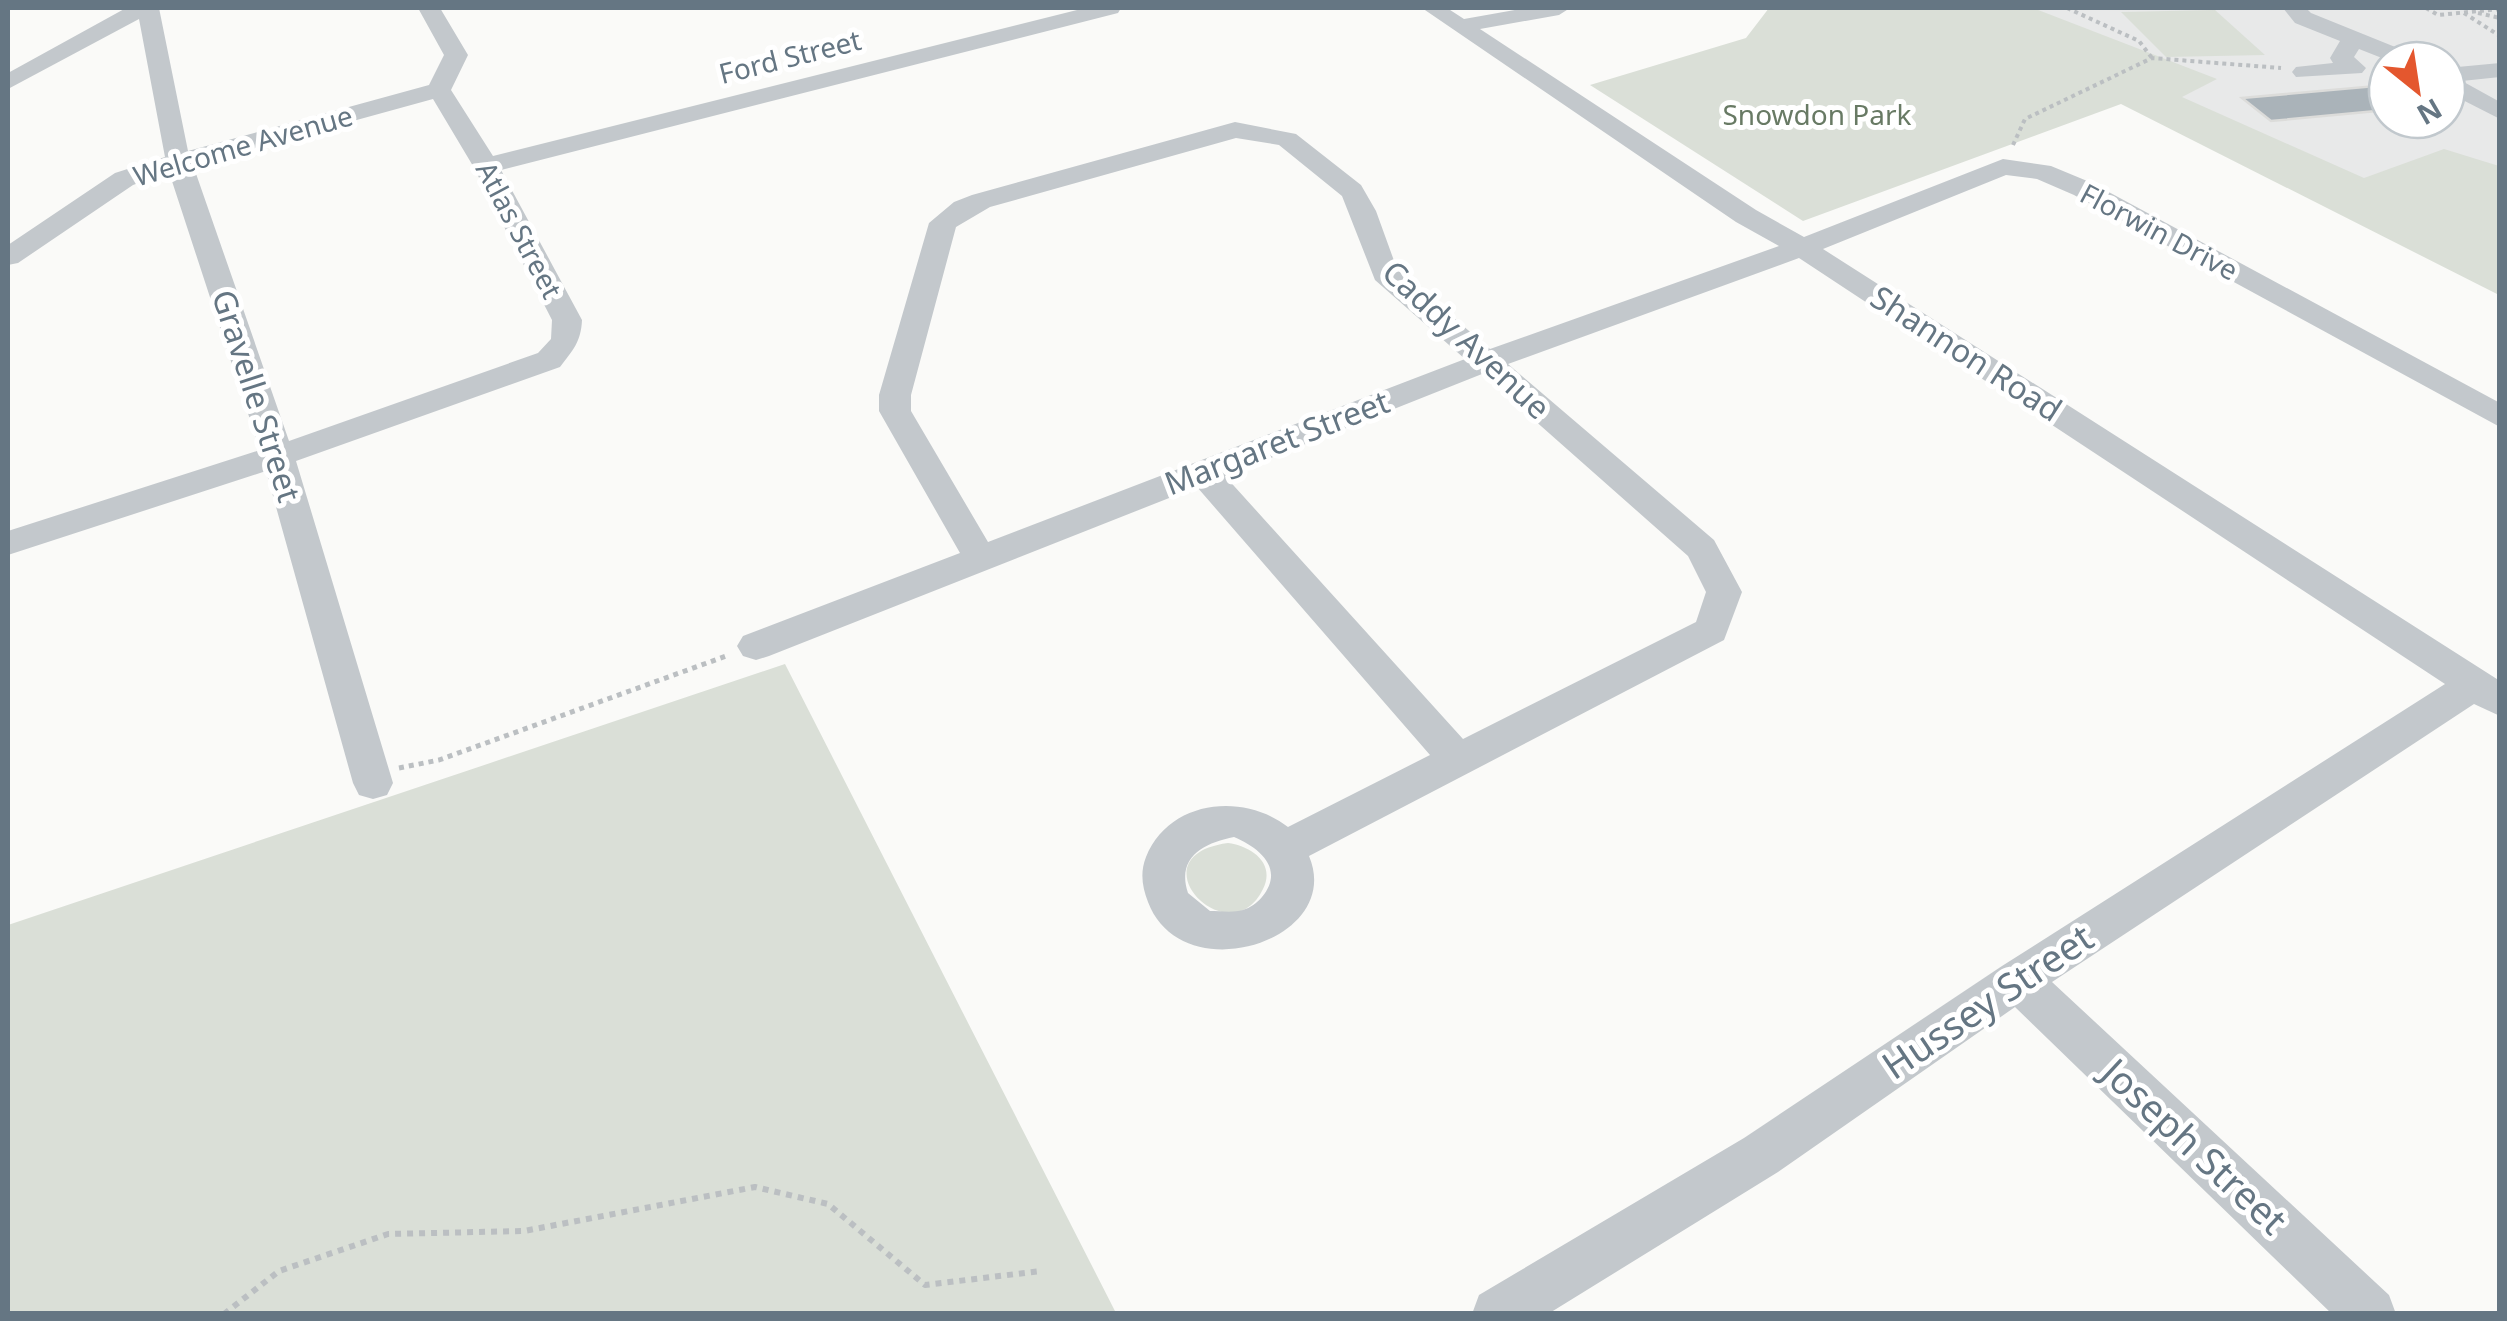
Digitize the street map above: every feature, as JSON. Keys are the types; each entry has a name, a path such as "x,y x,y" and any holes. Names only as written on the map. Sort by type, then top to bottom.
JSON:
{"street":[{"path":"8,82 145,8"},
{"name":"Gravelle Street","path":"145,8 178,161 278,456 371,779"},
{"path":"430,8 456,56 439,90"},
{"name":"Ford Street","path":"486,166 1110,8"},
{"name":"Shannon Road","path":"1433,8 1746,216 1802,248 2487,693"},
{"path":"1462,26 1558,8"},
{"path":"2294,8 2303,18 2367,45"},
{"path":"2304,72 2354,68 2342,58 2352,40"},
{"path":"2467,72 2500,70"},
{"name":"Welcome Avenue","path":"8,257 124,180 178,161 439,90"},
{"name":"Atlas Street","path":"8,543 278,456 549,360 566,340 567,320 486,166 439,90"},
{"path":"2467,93 2500,112"},
{"path":"2470,95 2500,93"},
{"name":"Caddy Avenue","path":"980,558 895,411 895,395 938,231 964,208 1218,132 1252,130 1298,146 1352,191 1364,212 1376,260 1385,274 1702,548 1724,592 1711,630 1285,848"},
{"path":"1802,248 2003,167"},
{"name":"Florwin Drive","path":"2003,167 2042,172 2083,189 2500,418"},
{"name":"Margaret Street","path":"756,646 1596,319 1802,248"},
{"path":"1202,471 1458,760"},
{"name":"Hussey Street","path":"1498,1314 1761,1154 2018,980 2487,693"},
{"name":"Joseph Street","path":"2018,980 2370,1314"}],"path":[{"path":"2067,8 2139,41 2152,58"},
{"path":"2426,8 2438,15 2500,9"},
{"path":"2463,12 2500,36"},
{"path":"2472,12 2500,18"},
{"path":"2003,167 2025,119 2152,58 2230,61 2304,72"},
{"path":"371,779 439,760 756,646"},
{"path":"224,1314 278,1271 388,1234 524,1231 755,1187 828,1204 925,1285 1040,1270"}],"shaded area":[{"path":"1958,8 2499,8 2499,271"}],"green space":[{"name":"Snowdon Park","path":"1769,8 2033,8 2217,79 2182,97 2364,178 2444,149 2499,166 2499,295 2121,104 1803,221 1590,85 1746,38"},
{"path":"2215,10 2265,55 2166,57 2121,12"},
{"path":"785,664 1116,1313 8,1313 8,925"},
{"path":"1228,843 1253,852 1266,871 1263,889 1248,907 1230,913 1212,908 1197,897 1188,881 1188,865 1200,852"}],"building":[{"path":"2367,87 2367,112 2271,121 2242,98"}]}
